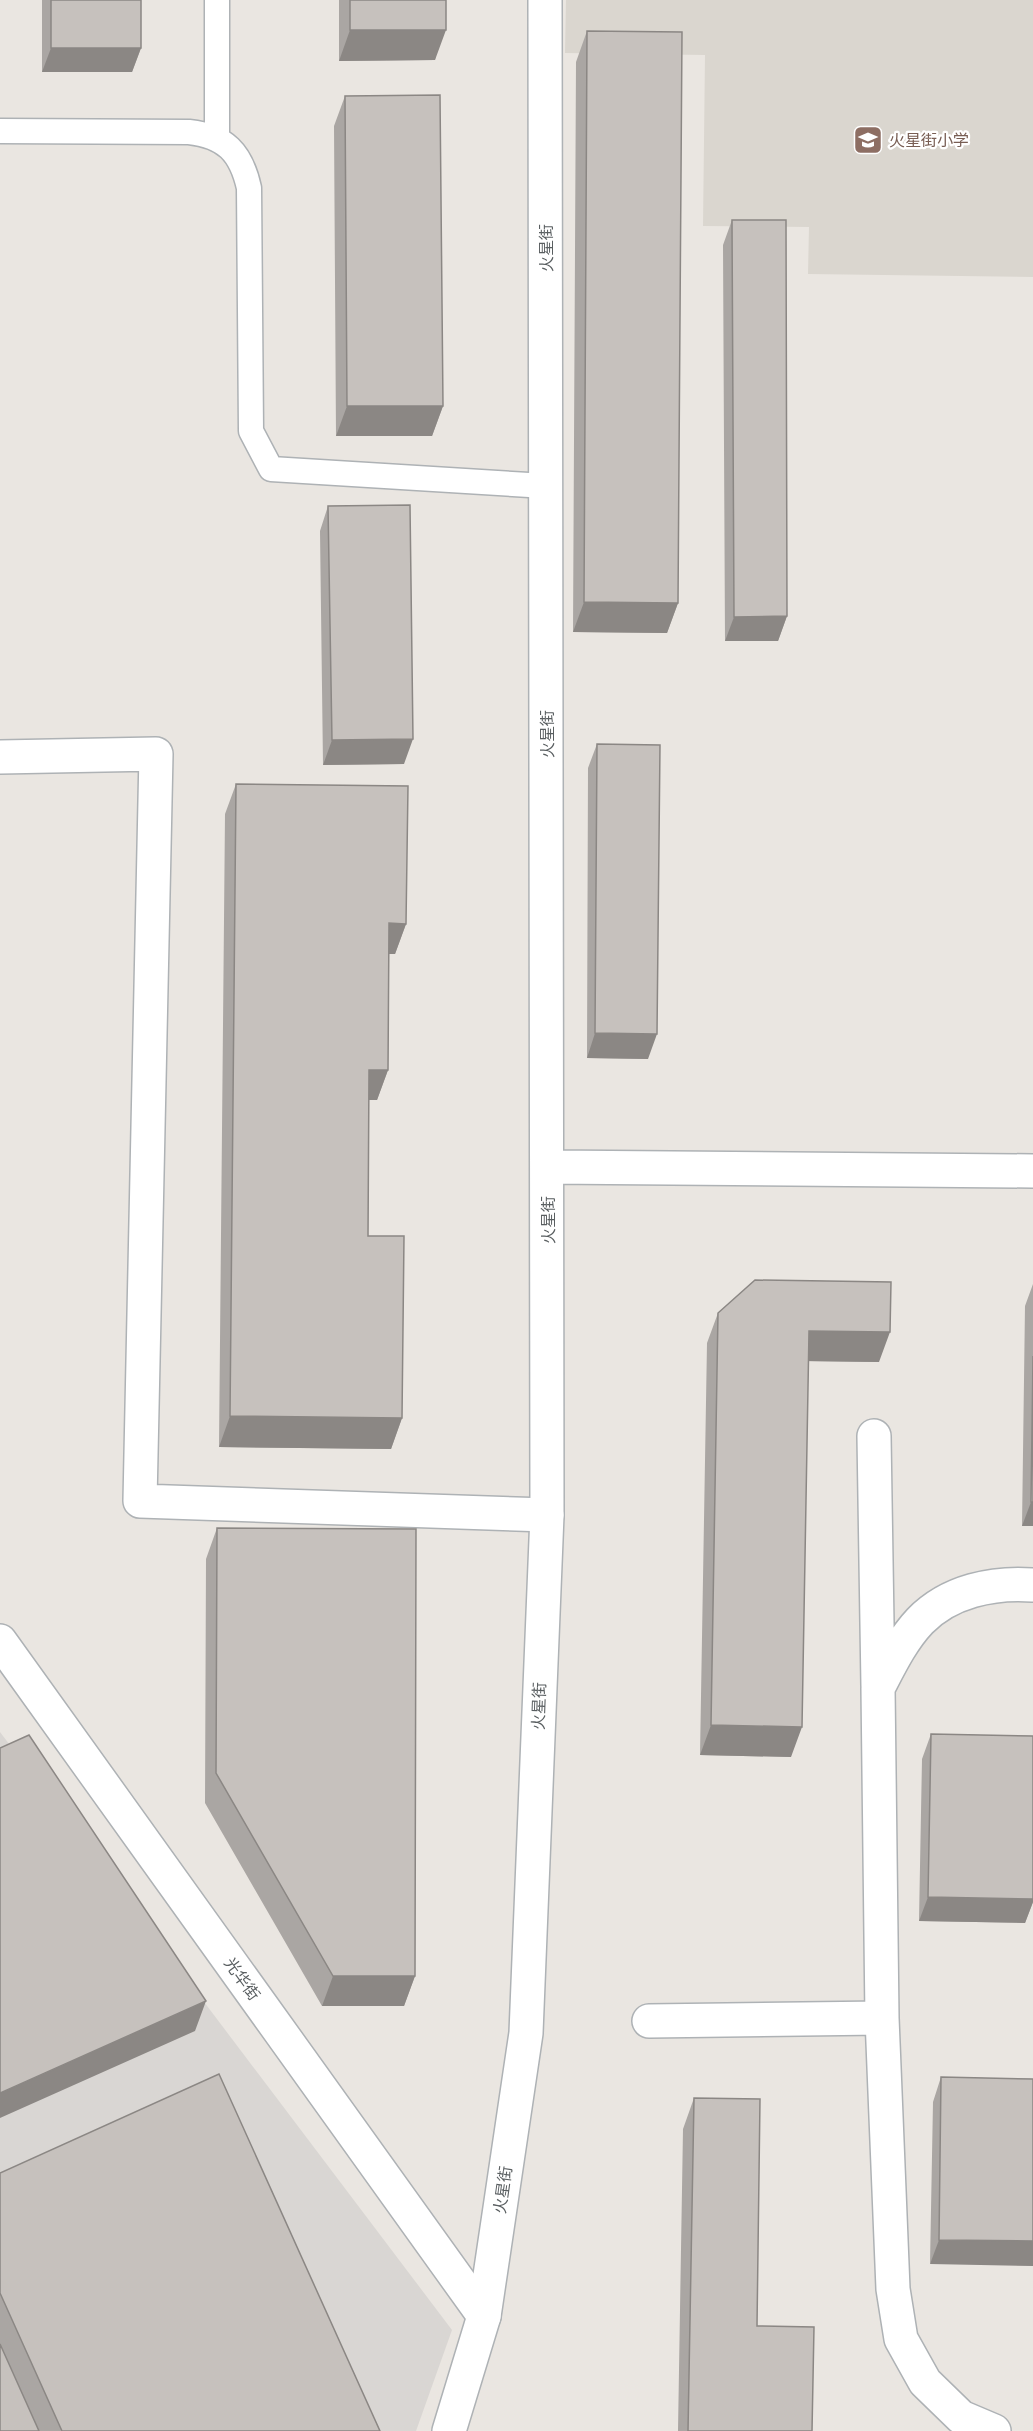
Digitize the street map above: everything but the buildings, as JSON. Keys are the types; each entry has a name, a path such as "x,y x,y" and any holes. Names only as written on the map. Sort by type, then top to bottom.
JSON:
{"street":[{"name":"火星街","path":"449,2431 484,2316 526,2033 547,1515 545,0"},
{"path":"0,757 156,754 140,1501 547,1515"},
{"path":"548,1167 1033,1172"},
{"path":"874,1436 882,2018 893,2289 901,2338 925,2382 962,2416 994,2431"},
{"path":"878,1688 899,1649 921,1620 951,1598 986,1586 1033,1585"},
{"name":"光华街","path":"0,1641 484,2316"},
{"path":"649,2020 882,2018"}],"lane":[{"path":"217,138 218,0"},
{"path":"0,131 189,132 217,138 239,159 249,188 251,431 271,469 546,486"}],"shaded area":[{"name":"火星街小学","path":"566,0 1033,0 1033,277 808,274 809,227 703,226 705,55 565,53"},
{"path":"0,1732 452,2330 416,2431 0,2431"}],"place":[{"name":"火星街小学","path":"868,140"}]}
